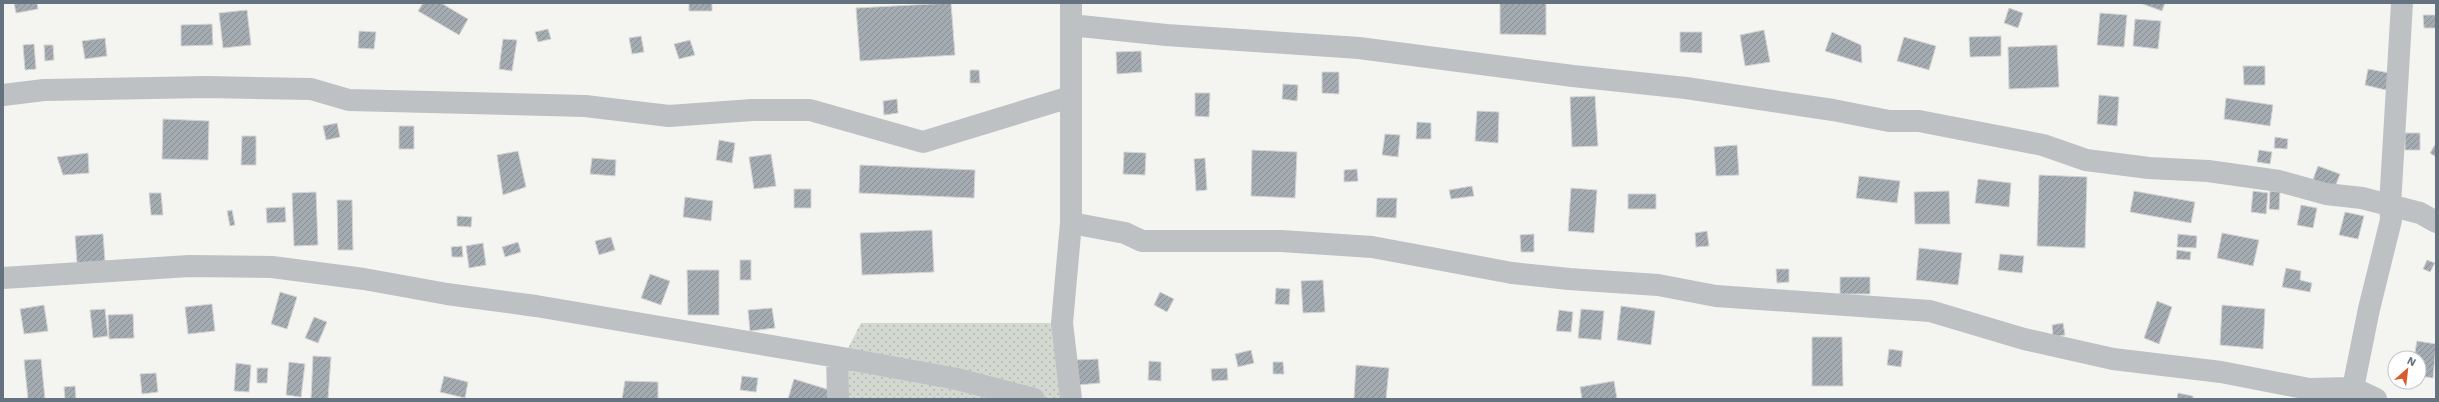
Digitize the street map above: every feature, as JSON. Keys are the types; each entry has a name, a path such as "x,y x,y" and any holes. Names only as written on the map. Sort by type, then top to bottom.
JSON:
{"street":[{"path":"1070,399 1062,323 1070,224 1071,3"},
{"path":"2353,388 2369,309 2390,220 2402,3"},
{"path":"1071,25 1166,35 1359,48 1588,78 1686,88 1833,110 1889,121 1919,121 2043,145 2086,160 2248,176 2279,181 2326,194 2362,198 2390,205 2420,213 2436,222"},
{"path":"3,95 44,90 207,87 311,89 349,100 585,106 669,116 752,110 810,110 923,142 1070,97"},
{"path":"1070,224 1125,233 1142,241 1281,241 1372,247 1512,273 1568,279 1658,284 1716,296 1930,311 2024,339 2113,359 2221,372 2309,388 2353,388 2376,399"},
{"path":"3,278 189,266 272,267 364,279 446,294 536,306 837,357 958,379 1034,399"},
{"path":"837,357 838,399"}],"shaded area":[{"path":"861,323 1062,323 1071,399 841,399 843,358"}],"building":[{"path":"14,3 37,3 38,9 16,13"},
{"path":"423,3 441,3 468,19 459,35 418,11"},
{"path":"689,3 712,3 712,11 689,11"},
{"path":"951,3 955,55 860,61 856,8"},
{"path":"1500,3 1546,3 1546,35 1500,34"},
{"path":"2140,3 2165,3 2162,11"},
{"path":"2009,8 2023,13 2018,28 2004,23"},
{"path":"247,10 251,45 223,48 219,13"},
{"path":"2100,13 2127,15 2124,47 2097,45"},
{"path":"2423,15 2436,15 2436,28 2424,28"},
{"path":"2135,19 2161,21 2158,49 2133,46"},
{"path":"212,24 213,45 181,46 181,25"},
{"path":"548,29 551,39 538,42 535,32"},
{"path":"1764,30 1770,62 1745,66 1740,35"},
{"path":"359,31 376,32 374,49 358,48"},
{"path":"1680,32 1702,32 1702,53 1680,52"},
{"path":"1832,32 1861,45 1862,63 1825,51"},
{"path":"641,36 644,52 632,54 629,38"},
{"path":"2001,36 2001,56 1970,57 1969,37"},
{"path":"1904,37 1936,46 1929,70 1897,61"},
{"path":"105,38 107,56 85,59 82,41"},
{"path":"503,39 517,40 512,71 499,69"},
{"path":"690,40 695,55 679,59 674,44"},
{"path":"34,44 36,69 25,70 23,45"},
{"path":"44,45 53,45 54,60 45,61"},
{"path":"2057,45 2059,87 2009,89 2008,47"},
{"path":"1141,51 1142,72 1117,74 1116,52"},
{"path":"2243,66 2265,66 2265,85 2244,85"},
{"path":"2368,69 2390,73 2386,90 2365,85"},
{"path":"970,70 979,70 980,83 970,83"},
{"path":"1322,72 1339,72 1339,94 1322,93"},
{"path":"1283,84 1298,85 1297,101 1282,99"},
{"path":"1195,93 1210,93 1209,117 1195,116"},
{"path":"2099,95 2119,97 2117,126 2097,124"},
{"path":"1595,96 1598,146 1572,147 1570,97"},
{"path":"2226,98 2273,105 2270,126 2224,119"},
{"path":"897,99 898,113 884,115 883,101"},
{"path":"1477,111 1499,112 1498,143 1475,141"},
{"path":"163,119 209,121 208,160 162,159"},
{"path":"1417,122 1431,123 1431,139 1416,139"},
{"path":"337,123 340,137 326,140 323,126"},
{"path":"399,126 414,126 414,149 399,149"},
{"path":"2405,133 2420,133 2420,150 2405,150"},
{"path":"1385,134 1400,135 1398,157 1382,155"},
{"path":"242,136 256,136 256,165 241,165"},
{"path":"2275,137 2288,139 2287,149 2274,148"},
{"path":"719,140 735,143 732,163 716,160"},
{"path":"2436,143 2436,157 2430,153"},
{"path":"1737,145 1739,175 1716,176 1714,147"},
{"path":"1252,150 1297,152 1295,198 1251,196"},
{"path":"2259,150 2272,152 2270,164 2257,162"},
{"path":"518,151 526,187 503,195 497,155"},
{"path":"1124,152 1146,153 1145,175 1123,174"},
{"path":"88,153 89,173 63,175 57,157"},
{"path":"771,154 776,186 754,189 749,157"},
{"path":"592,158 616,160 615,176 590,174"},
{"path":"1205,158 1207,190 1196,191 1194,159"},
{"path":"860,165 975,170 974,198 859,193"},
{"path":"2318,166 2340,174 2334,190 2312,182"},
{"path":"1357,169 1358,181 1344,182 1344,170"},
{"path":"2039,175 2087,177 2085,248 2037,246"},
{"path":"1859,176 1900,181 1897,203 1856,198"},
{"path":"1978,179 2011,183 2009,207 1975,203"},
{"path":"1472,186 1474,196 1451,199 1449,190"},
{"path":"1571,188 1597,190 1594,233 1568,231"},
{"path":"794,189 811,189 811,208 794,208"},
{"path":"1949,191 1950,224 1915,224 1914,192"},
{"path":"2134,191 2195,202 2191,223 2130,212"},
{"path":"2253,191 2268,193 2266,214 2251,212"},
{"path":"2270,191 2280,192 2279,210 2269,209"},
{"path":"316,192 318,245 294,246 292,193"},
{"path":"149,193 161,193 163,215 151,215"},
{"path":"1628,194 1656,194 1656,209 1628,209"},
{"path":"685,197 713,201 711,221 683,217"},
{"path":"1377,198 1397,198 1396,218 1376,217"},
{"path":"337,200 352,200 353,250 338,250"},
{"path":"2301,205 2317,208 2313,228 2297,225"},
{"path":"285,207 286,222 267,223 266,208"},
{"path":"232,210 235,225 230,226 227,211"},
{"path":"2345,212 2364,216 2358,239 2339,235"},
{"path":"457,216 472,217 471,227 457,226"},
{"path":"932,230 934,272 862,275 860,233"},
{"path":"1707,231 1709,246 1696,247 1695,233"},
{"path":"2222,233 2259,240 2253,266 2217,258"},
{"path":"103,234 105,261 77,263 75,236"},
{"path":"1534,234 1534,252 1521,252 1520,235"},
{"path":"2178,234 2197,236 2196,248 2177,247"},
{"path":"611,237 615,250 599,255 595,241"},
{"path":"518,242 521,252 505,257 502,247"},
{"path":"483,243 486,265 469,268 466,246"},
{"path":"462,246 463,257 452,257 451,247"},
{"path":"1919,248 1962,253 1958,285 1916,280"},
{"path":"2177,250 2191,252 2190,260 2176,259"},
{"path":"2000,254 2024,256 2022,273 1998,270"},
{"path":"740,260 751,260 751,280 740,280"},
{"path":"2427,260 2435,263 2430,272 2423,269"},
{"path":"2286,268 2301,271 2300,280 2312,283 2310,292 2282,287"},
{"path":"1776,269 1789,269 1789,282 1777,283"},
{"path":"687,270 719,270 719,315 688,315"},
{"path":"650,274 670,281 661,305 641,298"},
{"path":"1840,277 1870,277 1870,294 1840,294"},
{"path":"1323,280 1325,312 1303,313 1301,281"},
{"path":"1276,288 1290,289 1289,305 1275,304"},
{"path":"280,292 297,297 287,329 271,324"},
{"path":"1160,292 1174,299 1167,312 1154,305"},
{"path":"2157,301 2172,307 2159,344 2144,338"},
{"path":"212,304 215,331 188,334 185,307"},
{"path":"44,305 48,331 24,334 20,309"},
{"path":"2222,305 2265,309 2263,349 2220,345"},
{"path":"1621,306 1655,311 1651,345 1617,340"},
{"path":"772,308 775,328 750,331 748,310"},
{"path":"105,309 108,336 93,338 90,310"},
{"path":"1581,309 1604,311 1601,340 1578,338"},
{"path":"1559,310 1573,312 1571,332 1556,331"},
{"path":"133,314 134,338 109,339 108,315"},
{"path":"314,317 327,322 318,343 305,338"},
{"path":"2063,323 2065,335 2053,337 2052,325"},
{"path":"1812,337 1842,337 1843,386 1812,386"},
{"path":"2417,341 2436,344 2433,378 2427,377 2427,350 2415,350"},
{"path":"1889,349 1903,351 1901,367 1887,365"},
{"path":"1251,350 1254,363 1238,367 1235,354"},
{"path":"313,356 331,357 328,399 311,399"},
{"path":"41,359 45,399 28,399 24,360"},
{"path":"1098,359 1100,383 1078,385 1076,360"},
{"path":"1149,361 1161,362 1161,381 1148,380"},
{"path":"289,362 305,364 301,397 286,395"},
{"path":"1273,362 1283,362 1284,374 1273,374"},
{"path":"236,363 251,365 249,392 234,391"},
{"path":"1356,365 1389,368 1386,399 1354,399"},
{"path":"257,368 268,368 267,383 257,383"},
{"path":"1227,368 1228,380 1212,381 1211,369"},
{"path":"156,373 158,392 142,394 140,374"},
{"path":"444,376 468,382 465,398 440,392"},
{"path":"742,376 758,378 756,392 740,390"},
{"path":"794,379 836,392 834,399 788,399"},
{"path":"625,381 658,382 658,399 622,399"},
{"path":"1614,381 1617,399 1582,399 1580,387"},
{"path":"75,386 76,399 65,399 64,387"},
{"path":"2178,393 2193,396 2193,399 2177,399"}]}
